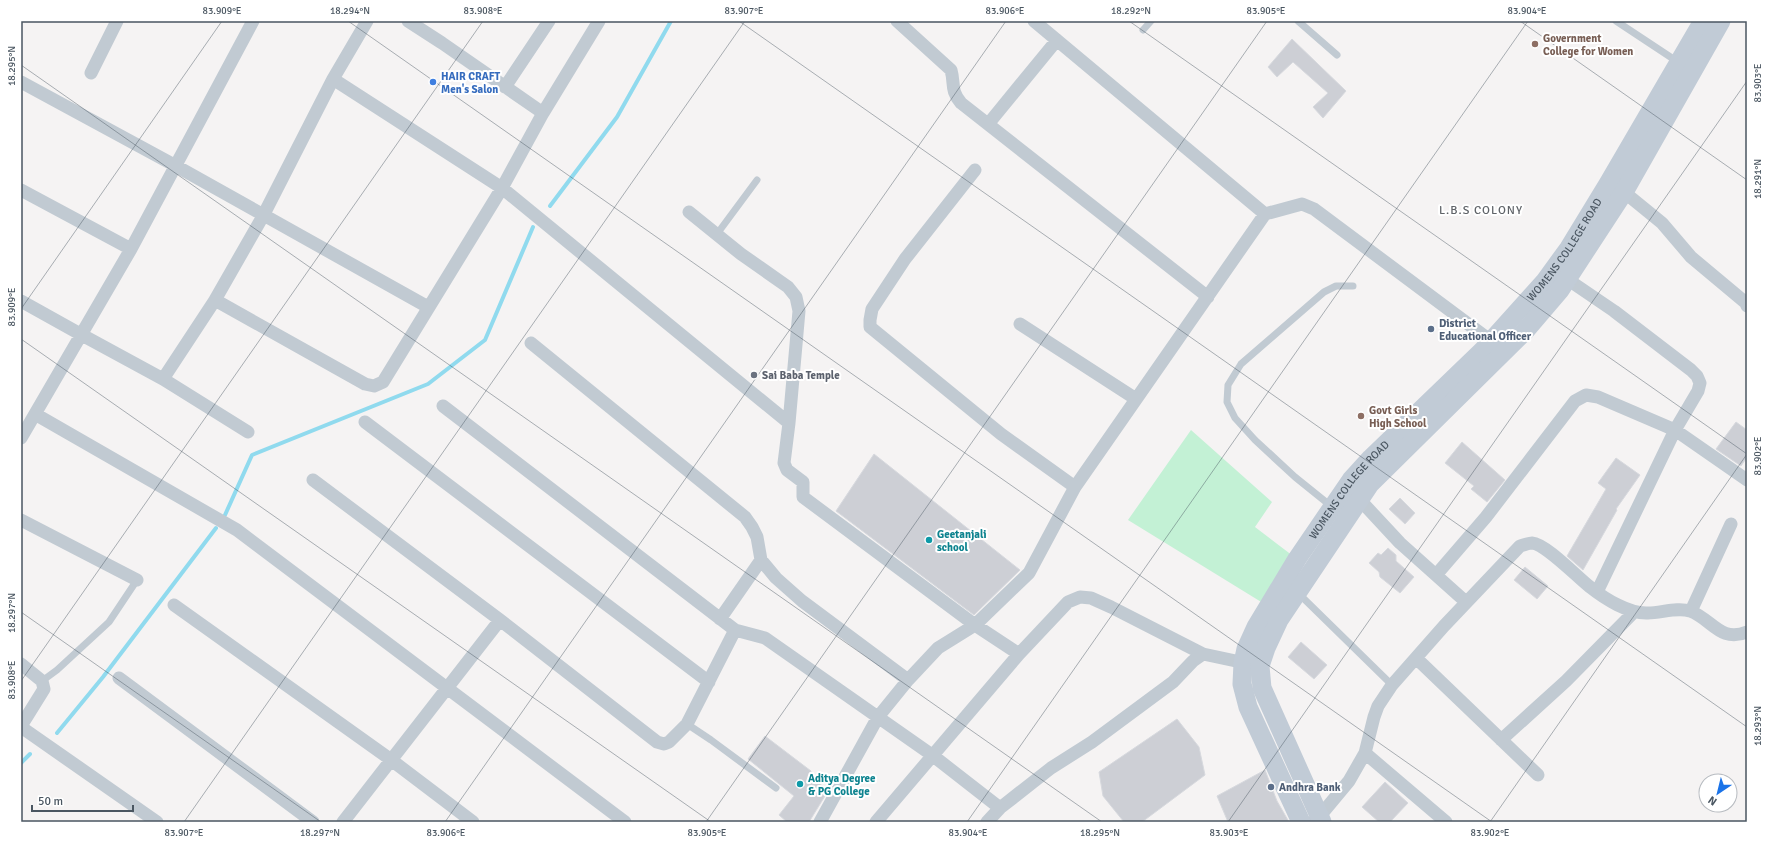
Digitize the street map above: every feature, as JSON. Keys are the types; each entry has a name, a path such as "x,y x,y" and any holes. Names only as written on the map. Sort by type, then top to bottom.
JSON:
{"main road":[{"name":"WOMENS COLLEGE ROAD","path":"1302,822 1248,707 1242,684 1252,664 1266,648 1279,620 1298,592 1340,512 1351,480 1371,458 1491,341 1545,281 1569,248 1608,184 1703,21"},
{"name":"WOMENS COLLEGE ROAD","path":"1318,820 1246,649 1256,627 1297,559 1340,512 1360,500 1370,484 1524,331 1543,310 1566,279 1624,192 1721,21"}],"street":[{"path":"90,73 117,21"},
{"path":"21,438 131,249 253,21"},
{"path":"163,379 215,300 263,216 333,79 367,21"},
{"path":"408,21 543,113"},
{"path":"505,87 549,21"},
{"path":"215,300 365,384 374,386 383,382 502,188 543,113 599,21"},
{"path":"897,21 951,70 954,79 954,95 961,103 989,123 1208,297"},
{"path":"1034,21 1265,214"},
{"path":"989,123 1057,40"},
{"path":"333,79 502,188 789,423"},
{"path":"21,82 176,166 428,307"},
{"path":"975,170 905,259 872,309 870,327 1001,434 1075,487"},
{"path":"21,190 131,249"},
{"path":"1624,192 1652,213 1691,257 1747,304"},
{"path":"820,822 878,717 908,680 938,648 975,625 1029,573 1075,487 1265,214 1302,204 1314,209 1491,341"},
{"path":"689,212 788,287 796,297 798,311 789,423 784,463 787,470 804,482 803,497 975,625 1019,654"},
{"path":"1566,279 1614,311 1697,376 1700,383 1698,391 1675,430 1597,592"},
{"path":"21,301 163,379 248,432"},
{"path":"1020,324 1136,399"},
{"path":"531,343 745,517 757,537 762,561 776,578 802,601 908,680"},
{"path":"1436,575 1486,517 1575,401 1586,395 1598,396 1675,430 1747,480"},
{"path":"443,406 720,619 739,632 765,638 932,755 1000,808"},
{"path":"35,414 237,530 625,822"},
{"path":"365,422 709,682"},
{"path":"313,480 500,620 657,742 664,744 669,742 690,727 709,682 739,632"},
{"path":"1360,500 1400,543 1466,602"},
{"path":"21,520 137,580"},
{"path":"1691,612 1731,524"},
{"path":"1318,820 1349,781 1365,753 1376,711 1392,685 1466,602 1520,546 1533,543 1543,547 1597,592 1623,608 1634,612 1647,613 1681,610 1691,612 1722,633 1736,635 1747,632"},
{"path":"720,619 762,561"},
{"path":"876,822 1019,654 1068,602 1080,597 1091,598 1203,654 1252,664"},
{"path":"174,605 390,760 473,822"},
{"path":"1502,740 1566,681 1634,612"},
{"path":"343,822 500,620"},
{"path":"987,822 1000,808 1051,768 1092,742 1173,682 1192,661 1203,654"},
{"path":"1416,658 1538,775"},
{"path":"21,664 42,681 44,689 21,727 157,822"},
{"path":"119,678 313,822"},
{"path":"1365,753 1446,822"}],"lane":[{"path":"1143,30 1151,21"},
{"path":"1298,21 1337,55"},
{"path":"1616,21 1678,62"},
{"path":"718,233 757,180"},
{"path":"1340,512 1295,477 1255,440 1235,418 1227,402 1228,385 1241,364 1324,292 1336,286 1353,286"},
{"path":"42,681 57,670 109,622 137,580"},
{"path":"1298,592 1392,685"},
{"path":"690,727 711,740 776,788"}],"green space":[{"path":"1191,430 1272,502 1255,527 1297,559 1271,608 1128,520"}],"building":[{"path":"1292,39 1346,91 1323,118 1313,107 1328,93 1293,62 1277,77 1268,67"},
{"path":"1736,422 1747,430 1747,457 1741,466 1716,449"},
{"path":"1462,442 1505,480 1487,502 1471,489 1474,486 1445,463"},
{"name":"Geetanjali school","path":"874,454 1020,570 974,615 836,511"},
{"path":"1616,458 1640,475 1616,509 1617,510 1583,570 1567,556 1606,489 1598,483"},
{"path":"1400,498 1415,513 1405,524 1389,509"},
{"path":"1388,548 1396,555 1396,561 1414,577 1400,593 1380,577 1379,572 1369,563 1378,553 1381,555"},
{"path":"1525,567 1548,586 1537,599 1514,580"},
{"path":"1301,642 1327,665 1314,679 1288,657"},
{"path":"1177,719 1199,747 1205,775 1142,822 1124,822 1103,796 1099,772"},
{"name":"Aditya Degree & PG College","path":"765,736 811,771 810,775 828,791 809,822 787,822 779,815 794,796 748,759"},
{"path":"1265,770 1277,801 1289,822 1228,822 1217,796"},
{"path":"1385,782 1408,803 1390,822 1379,822 1362,807"}],"waterway":[{"path":"550,206 617,117 671,21"},
{"path":"225,515 252,455 428,384 485,340 533,227"},
{"path":"57,733 103,677 216,528"},
{"path":"21,763 30,754"}],"place":[{"name":"Government College for Women","path":"1535,44"},
{"name":"HAIR CRAFT Men's Salon","path":"433,82"},
{"name":"District Educational Officer","path":"1431,329"},
{"name":"Sai Baba Temple","path":"754,375"},
{"name":"Govt Girls High School","path":"1361,416"},
{"name":"Geetanjali school","path":"929,540"},
{"name":"Aditya Degree & PG College","path":"800,784"},
{"name":"Andhra Bank","path":"1271,787"}],"district":[{"name":"L.B.S COLONY","path":"1481,210"}]}
